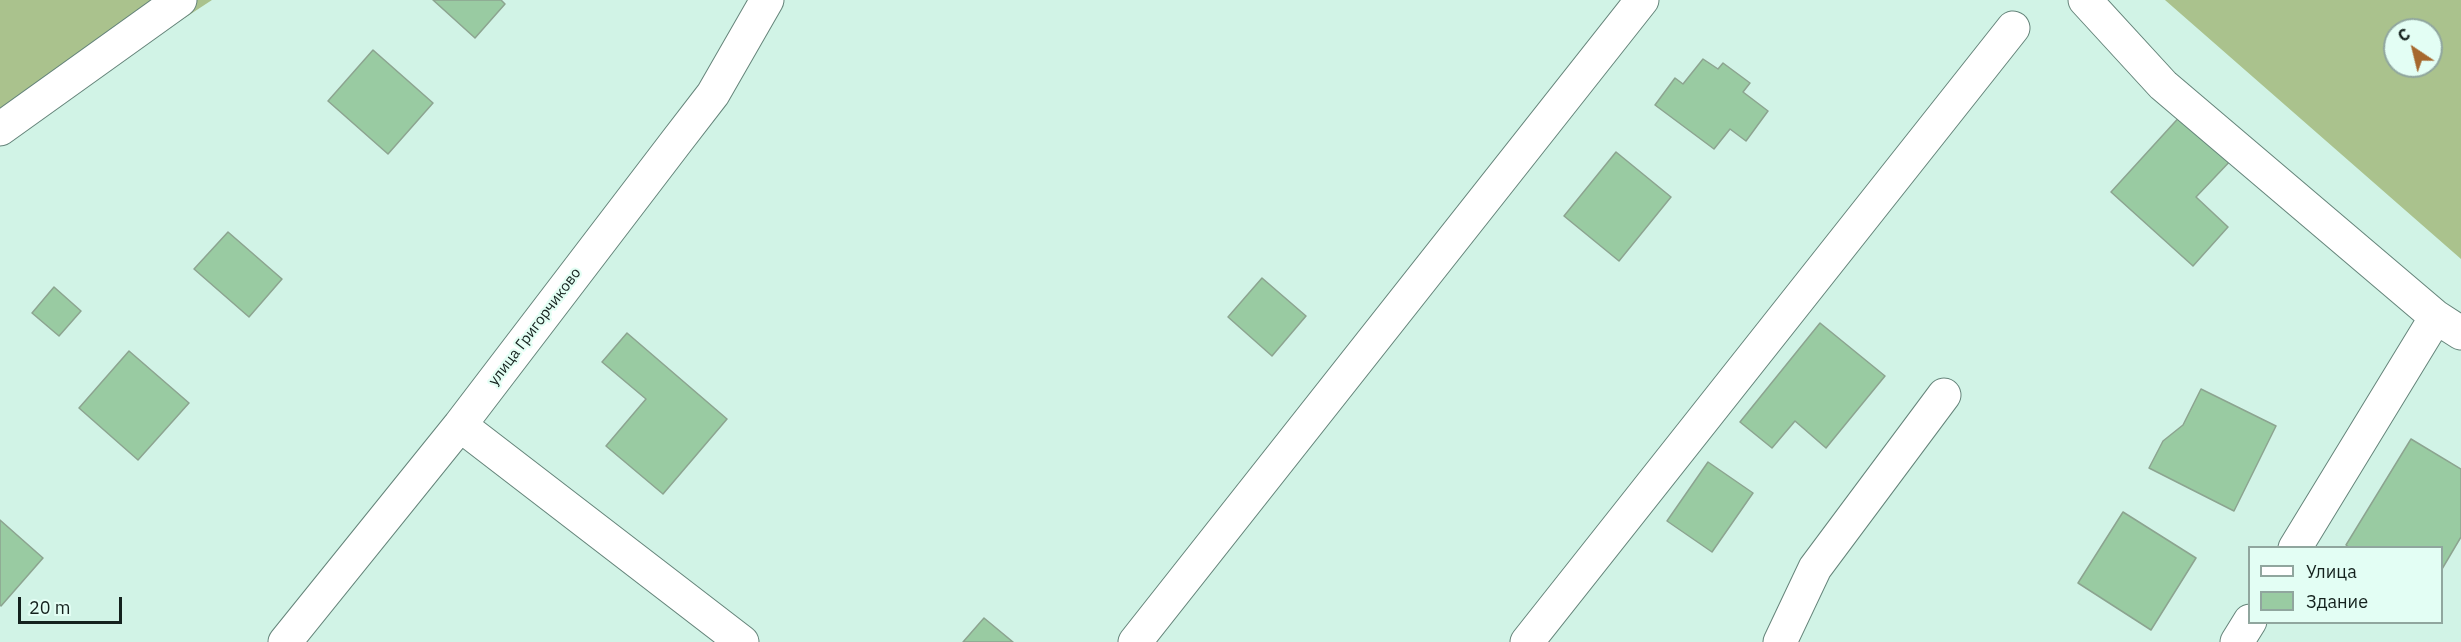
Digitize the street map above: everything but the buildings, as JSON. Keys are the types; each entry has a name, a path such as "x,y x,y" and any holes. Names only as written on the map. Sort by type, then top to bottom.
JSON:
{"street":[{"path":"0,129 180,0"},
{"name":"улица Григорчиково","path":"285,642 460,425 713,94 767,0"},
{"path":"1135,642 1642,0"},
{"path":"2085,0 2163,85 2449,325 2296,546"},
{"path":"1527,642 2013,28"},
{"path":"1780,642 1815,568 1944,395"},
{"path":"460,425 742,642"},
{"path":"2237,642 2248,624"}],"green space":[{"path":"0,0 212,0 0,139"},
{"path":"2165,0 2461,0 2461,259"}]}
